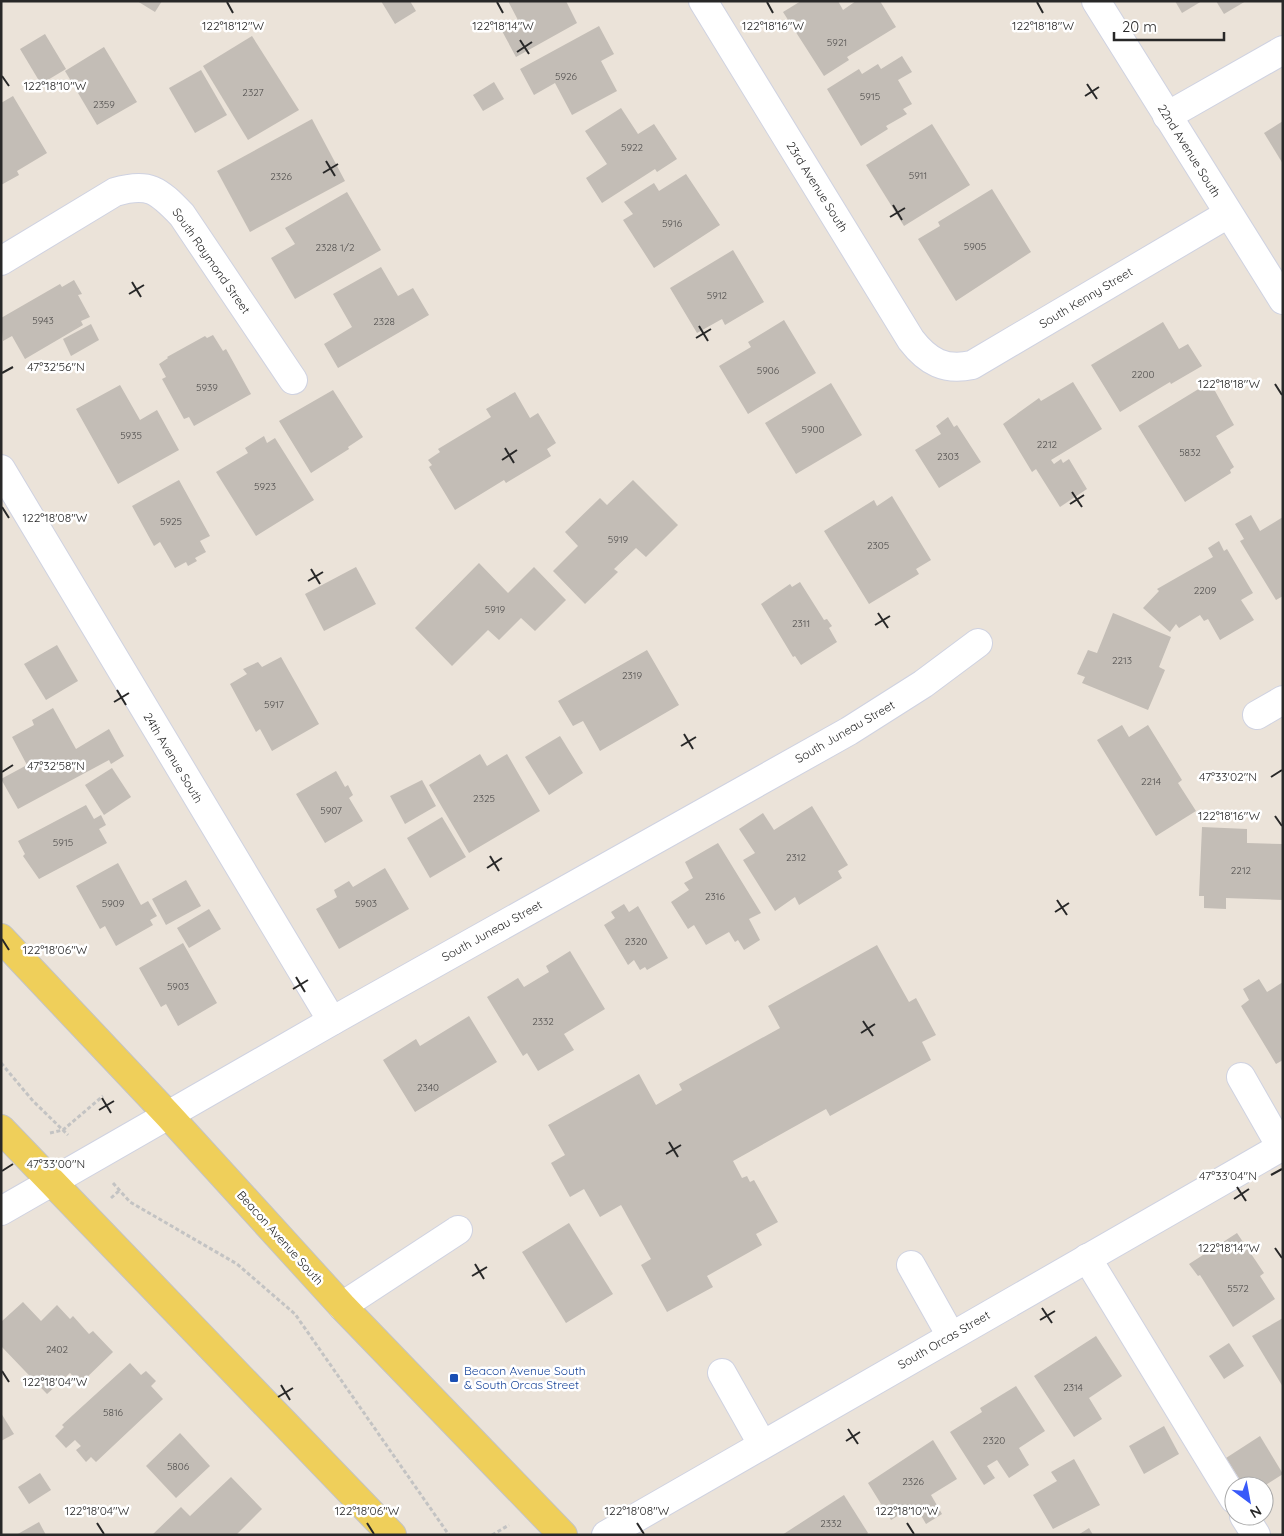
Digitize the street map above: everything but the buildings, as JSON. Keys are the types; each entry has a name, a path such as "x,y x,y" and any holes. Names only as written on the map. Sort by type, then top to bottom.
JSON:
{"main road":[{"name":"Beacon Avenue South","path":"1,938 169,1116 342,1306 563,1535"},
{"path":"1,1129 392,1535"}],"street":[{"name":"23rd Avenue South","path":"703,1 911,340 922,355 939,365"},
{"name":"22nd Avenue South","path":"1096,1 1283,300"},
{"path":"1167,116 1283,50"},
{"name":"South Raymond Street","path":"1,260 115,192 133,187 149,188 166,198 182,215 292,380"},
{"name":"South Kenny Street","path":"939,365 958,368 972,365 1228,214"},
{"name":"24th Avenue South","path":"1,469 332,1021"},
{"name":"South Juneau Street","path":"1,1211 332,1021 849,731 910,693 978,643"},
{"path":"1257,715 1283,700"},
{"path":"1241,1076 1282,1146"},
{"name":"South Orcas Street","path":"606,1535 1282,1146"},
{"path":"342,1306 458,1230"},
{"path":"1087,1258 1224,1484"},
{"path":"911,1265 951,1336"},
{"path":"722,1373 762,1444"}],"path":[{"path":"1,1063 33,1101 69,1136"},
{"path":"48,1134 63,1130 108,1092"},
{"path":"109,1178 130,1202 237,1264 295,1314 449,1535"},
{"path":"492,1535 510,1524"}],"place":[{"name":"Beacon Avenue South & South Orcas Street","path":"454,1378"}]}
